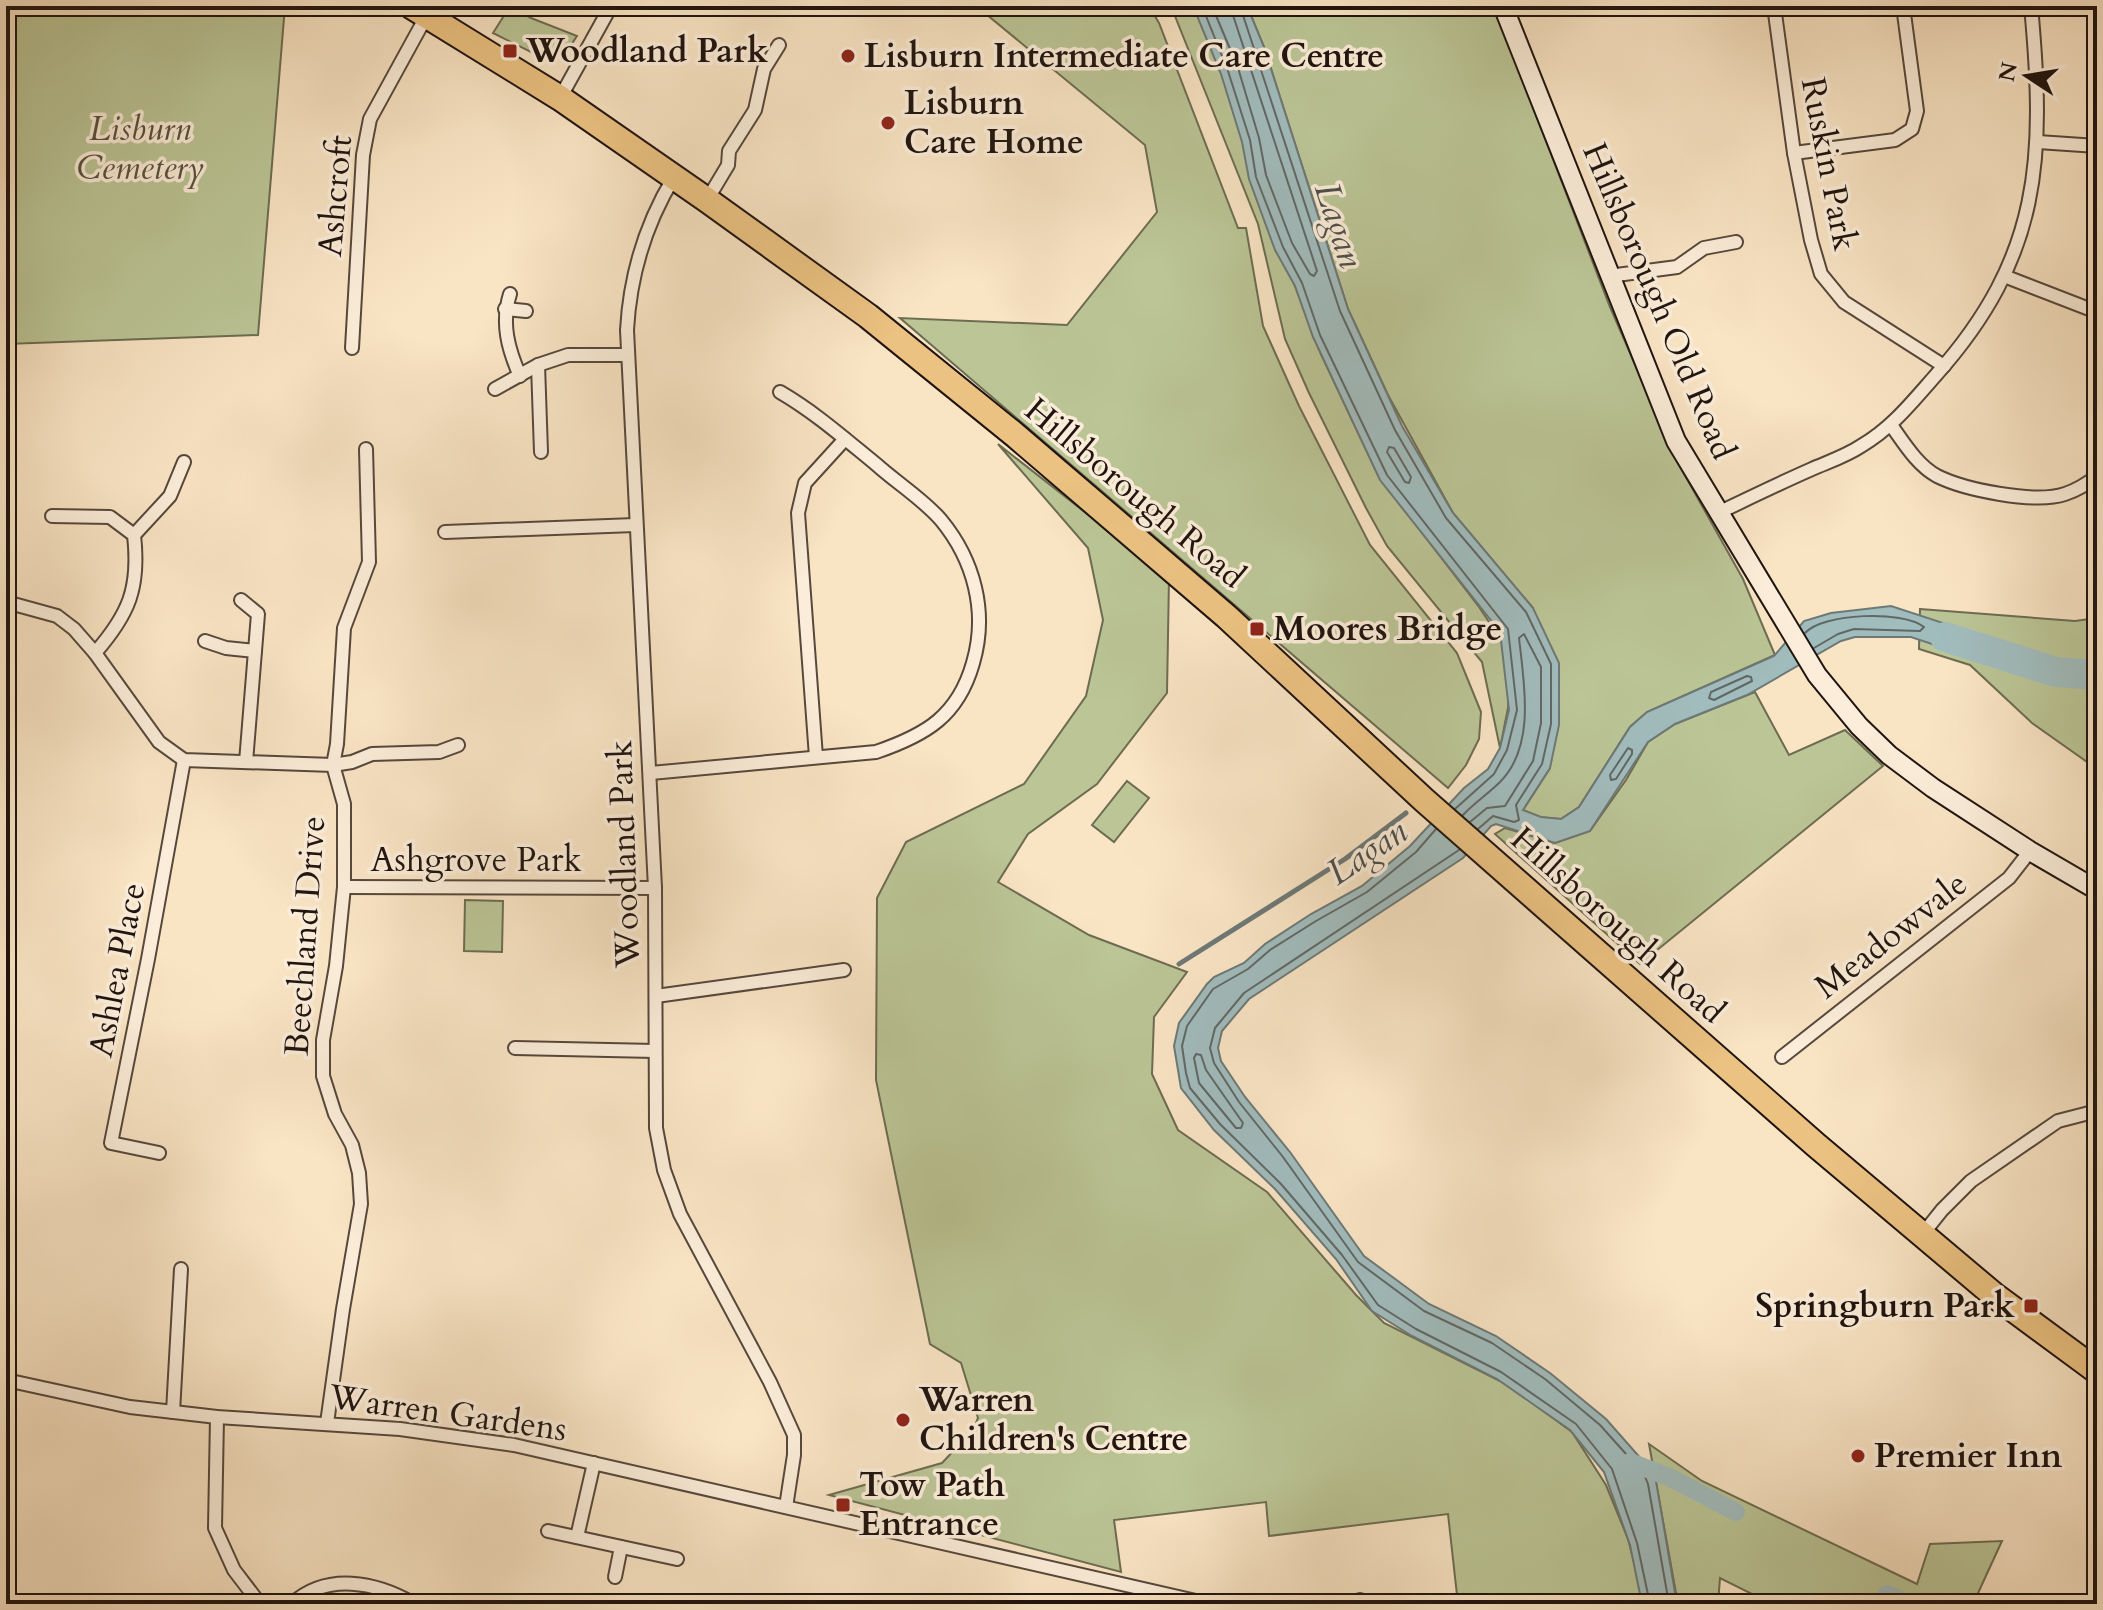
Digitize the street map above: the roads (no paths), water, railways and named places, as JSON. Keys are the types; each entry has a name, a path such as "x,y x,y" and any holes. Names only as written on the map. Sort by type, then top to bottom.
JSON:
{"highway":[{"name":"Hillsborough Road","path":"419,11 560,98 707,200 868,316 1015,435 1226,616 1406,783 1746,1085 2011,1308 2097,1371"}],"street":[{"path":"560,98 611,6"},
{"name":"Hillsborough Old Road","path":"1503,6 1676,441 1817,675 1859,726 1889,755 1944,796 2097,890"},
{"name":"Ruskin Park","path":"1774,6 1794,153 1821,274 1844,302 1944,366"},
{"path":"1794,153 1895,140 1912,129 1917,111 1903,6"},
{"path":"1718,513 1860,448 1891,425 1978,323 2004,276 2019,241 2029,205 2038,142 2031,6"},
{"name":"Ashcroft","path":"352,348 363,155 370,119 419,11"},
{"path":"707,200 728,165 729,151 755,110 764,69 779,45"},
{"path":"2038,142 2097,146"},
{"name":"Woodland Park","path":"674,177 654,213 633,279 628,310 627,355 651,773 656,1128 664,1170 680,1214 706,1268 770,1382 794,1435 786,1507"},
{"path":"1609,276 1677,267 1704,248 1736,242"},
{"path":"2004,276 2097,312"},
{"path":"510,294 504,319 511,355 520,376"},
{"path":"505,309 526,311"},
{"path":"495,389 538,365 568,355 627,355"},
{"path":"538,365 541,452"},
{"path":"651,773 876,752 906,741 932,726 949,711 966,688 976,652 980,606 973,577 958,544 940,518 812,411 780,392"},
{"path":"1891,425 1918,461 1935,475 1960,485 2008,496 2061,496 2085,486 2097,476"},
{"path":"816,757 798,513 805,483 845,439"},
{"name":"Beechland Drive","path":"327,1423 361,1204 359,1173 352,1145 335,1114 323,1076 323,1040 336,966 344,887 344,804 333,765 344,628 369,562 366,449"},
{"path":"134,535 170,496 184,462"},
{"path":"52,516 110,517 134,535 137,562 135,583 119,626 95,653"},
{"path":"445,532 635,525"},
{"path":"241,600 258,614 246,762"},
{"path":"6,602 57,616 74,629 159,742 184,760 333,765 372,754 439,752 458,745"},
{"path":"205,641 226,648 255,651"},
{"name":"Ashlea Place","path":"159,1153 111,1143 184,760"},
{"name":"Meadowvale","path":"1782,1057 2009,878 2030,851"},
{"name":"Ashgrove Park","path":"344,887 655,888"},
{"path":"656,996 844,970"},
{"path":"515,1048 655,1051"},
{"path":"1922,1235 1971,1181 2058,1121 2089,1113 2097,1117"},
{"path":"173,1412 181,1269"},
{"name":"Warren Gardens","path":"6,1380 116,1405 217,1417 327,1423 448,1435 514,1445 1209,1604"},
{"path":"217,1417 215,1528 234,1570 260,1604"},
{"path":"577,1537 594,1463"},
{"path":"548,1531 677,1559"},
{"path":"615,1577 621,1547"},
{"path":"292,1604 314,1589 340,1582 400,1596 414,1604"},
{"path":"544,1604 574,1604"}],"water":[{"path":"1193,6 1247,6 1264,47 1348,309 1402,426 1453,513 1533,608 1559,663 1559,725 1550,768 1523,810 1541,817 1561,819 1579,807 1630,727 1647,712 1774,656 1804,621 1831,613 1891,606 1989,638 1980,660 1911,637 1855,637 1841,641 1747,695 1675,724 1648,742 1590,831 1555,843 1496,824 1491,826 1463,858 1249,999 1222,1031 1218,1048 1221,1061 1364,1256 1429,1304 1496,1336 1550,1373 1606,1419 1651,1470 1656,1481 1677,1604 1642,1604 1630,1545 1604,1472 1570,1430 1497,1379 1412,1336 1372,1311 1336,1259 1275,1189 1214,1130 1181,1088 1174,1046 1179,1023 1207,984 1214,977 1244,963 1265,944 1311,914 1362,886 1410,846 1464,788 1488,769 1500,748 1509,710 1500,632 1380,480 1313,337 1295,286 1275,250 1249,179 1242,142 1221,74"}],"waterway":[{"path":"1945,637 2056,672 2097,675"},
{"name":"Lagan","path":"1179,964 1345,859 1406,813"},
{"path":"1630,1462 1669,1477 1736,1512"},
{"path":"1887,1594 1909,1604"}],"place":[{"name":"Woodland Park","path":"510,51"},
{"name":"Lisburn Intermediate Care Centre","path":"848,56"},
{"name":"Lisburn Care Home","path":"888,123"},
{"name":"Moores Bridge","path":"1257,629"},
{"name":"Springburn Park","path":"2031,1306"},
{"name":"Warren Children's Centre","path":"903,1420"},
{"name":"Premier Inn","path":"1858,1456"},
{"name":"Tow Path Entrance","path":"843,1505"}],"park label":[{"name":"Lisburn Cemetery","path":"140,148"}]}
